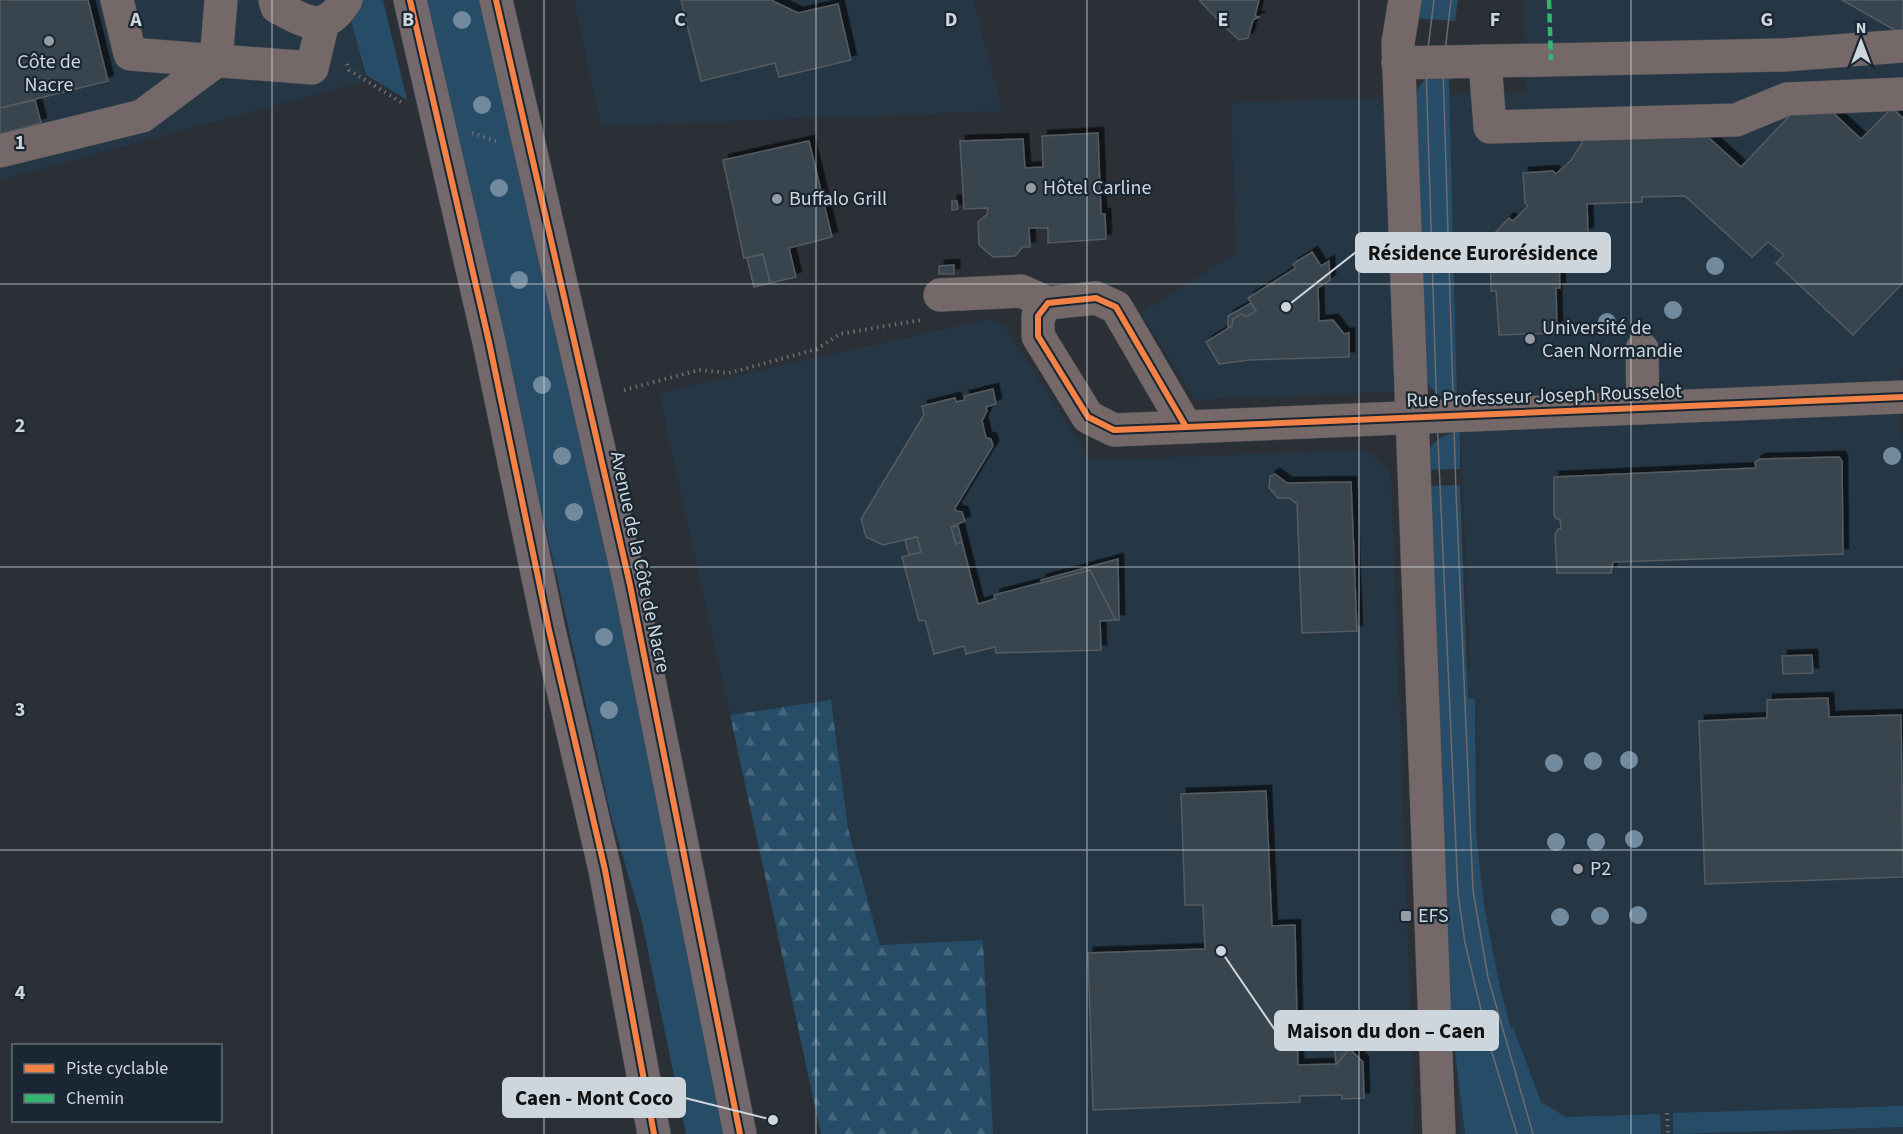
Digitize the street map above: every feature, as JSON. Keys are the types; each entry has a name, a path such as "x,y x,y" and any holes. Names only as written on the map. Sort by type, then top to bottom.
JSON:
{"main road":[{"path":"410,0 489,342 549,630 605,870 654,1134"},
{"name":"Avenue de la Côte de Nacre","path":"496,0 630,585 740,1134"},
{"path":"605,870 641,950 656,1039 677,1134"}],"street":[{"path":"117,0 130,54 312,68 323,22"},
{"path":"0,151 142,116 216,61 221,0"},
{"path":"275,0 277,7 307,23 323,22 336,16 346,0"},
{"name":"Rue Professeur Joseph Rousselot","path":"1405,0 1398,43 1398,63 1438,1134"},
{"path":"1398,63 1784,55 1903,46"},
{"path":"1485,61 1490,127 1736,120 1787,99 1903,94"},
{"name":"Rue Professeur Joseph Rousselot","path":"1186,428 1116,307 1096,298 1043,309 1038,336 1088,417 1114,430 1186,428 1903,397"},
{"path":"1642,349 1643,408"}],"path":[{"path":"349,70 407,106"},
{"path":"461,129 503,144"},
{"path":"624,390 699,370 729,373 817,349 840,334 930,318"},
{"path":"1667,1113 1668,1134"}],"shaded area":[{"path":"0,0 346,0 366,81 0,180"},
{"path":"574,0 974,0 1002,111 601,126"},
{"name":"Université de Caen Normandie","path":"1523,0 1903,0 1903,366 1900,373 1900,430 1903,437 1903,1134 1460,1134 1435,669 1470,668 1459,389 1195,400 1141,313 1236,253 1231,103 1526,92"},
{"path":"990,319 1005,326 1090,460 1367,450 1391,473 1415,1129 1413,1134 993,1134 983,940 880,945 848,828 831,700 730,715 659,393"}],"green space":[{"path":"362,0 383,0 407,100 366,75 351,21"},
{"path":"426,0 482,0 607,550 725,1134 686,1134 642,922 611,816"},
{"path":"1418,0 1458,0 1455,21 1415,18"},
{"path":"1431,77 1449,77 1457,400 1446,398 1438,393 1424,377 1415,93 1424,80"},
{"path":"1460,430 1460,469 1425,470 1430,448 1434,443"},
{"path":"1460,485 1468,699 1475,699 1476,832 1484,906 1500,988 1511,1029 1513,1027 1541,1102 1566,1117 1660,1114 1661,1134 1465,1134 1452,1026 1425,486"},
{"path":"831,700 848,828 880,945 983,940 993,1134 821,1134 730,715"},
{"path":"1903,1106 1903,1127 1673,1134 1673,1113"}],"building":[{"name":"Côte de Nacre","path":"0,0 88,0 108,81 0,108"},
{"path":"681,0 771,0 798,13 838,4 851,60 779,77 775,63 701,81"},
{"path":"1199,0 1259,0 1255,16 1259,17 1253,20 1248,38 1239,40 1225,27 1219,27 1221,23"},
{"path":"1842,0 1903,0 1903,30 1898,32"},
{"path":"35,100 41,123 0,134 0,108"},
{"path":"1892,108 1903,118 1903,283 1853,335 1776,263 1784,255 1768,242 1752,257 1685,196 1642,197 1642,202 1587,204 1588,233 1558,234 1560,288 1556,288 1557,333 1499,335 1496,291 1491,291 1490,238 1509,218 1513,221 1528,206 1525,203 1523,173 1553,171 1556,174 1571,160 1587,135 1707,136 1741,167 1795,110 1829,109 1861,139"},
{"name":"Hôtel Carline","path":"1098,133 1101,214 1105,214 1106,239 1048,243 1048,228 1029,228 1030,247 1023,247 1015,256 993,257 979,245 978,222 987,214 988,208 964,209 960,141 1023,139 1025,168 1043,167 1042,136"},
{"name":"Buffalo Grill","path":"809,141 832,237 789,248 796,277 770,283 763,254 744,258 723,160"},
{"path":"952,201 957,201 958,209 952,210"},
{"path":"1312,252 1321,266 1329,261 1330,280 1318,288 1319,321 1333,320 1344,334 1349,333 1349,357 1249,360 1219,364 1206,342 1232,326 1233,319 1241,314 1246,317 1256,311 1248,298 1296,268 1293,264"},
{"path":"763,254 770,283 754,287 747,258"},
{"path":"954,265 954,274 939,274 939,266"},
{"path":"1251,303 1256,311 1246,317 1241,314 1233,319 1232,326 1228,328 1228,316"},
{"path":"993,389 996,404 986,407 987,411 982,421 986,438 991,439 993,446 955,508 956,511 962,512 965,521 951,527 956,544 962,542 978,604 995,599 994,595 1090,570 1116,620 1100,621 1101,650 996,653 995,647 966,654 964,646 934,654 925,620 919,621 902,557 921,552 917,537 883,545 866,537 861,519 924,415 922,406 955,398 956,402 965,400 964,396"},
{"path":"1839,457 1842,461 1843,554 1613,562 1611,573 1557,573 1555,534 1558,529 1561,529 1560,519 1556,519 1554,515 1554,477 1756,468 1755,462 1760,459"},
{"path":"1275,474 1287,483 1351,482 1357,631 1302,633 1297,504 1289,498 1278,498 1269,488 1270,476"},
{"path":"958,526 962,542 956,544 951,527"},
{"path":"917,537 921,552 909,555 905,540"},
{"path":"1118,559 1119,620 1116,620 1090,570 1042,583 1041,580"},
{"path":"1812,655 1813,673 1783,674 1782,656"},
{"path":"1828,698 1829,717 1901,715 1903,877 1705,884 1699,721 1767,718 1767,700"},
{"path":"1266,791 1272,926 1295,925 1298,1065 1336,1064 1349,1048 1363,1062 1364,1098 1342,1099 1342,1095 1300,1096 1300,1102 1093,1110 1088,953 1205,949 1203,905 1185,905 1181,794"},
{"path":"1334,1036 1349,1049 1336,1065"}],"tram line":[{"path":"1434,0 1426,65 1437,417 1458,893 1465,943 1489,1043 1517,1134"},
{"path":"1451,0 1443,69 1456,492 1473,891 1488,977 1533,1134"}],"marked path":[{"path":"1549,0 1551,60"}],"cycle path":[{"path":"410,0 489,342 549,630 605,870 654,1134"},
{"path":"496,0 630,585 740,1134"},
{"path":"1186,427 1116,307 1096,298 1048,303 1038,316 1038,336 1088,417 1114,430 1903,397"}],"place":[{"name":"Côte de Nacre","path":"49,41"},
{"name":"Hôtel Carline","path":"1031,188"},
{"name":"Buffalo Grill","path":"777,199"},
{"name":"Résidence Eurorésidence","path":"1286,307"},
{"name":"Université de Caen Normandie","path":"1530,339"},
{"name":"P2","path":"1578,869"},
{"name":"EFS","path":"1406,916"},
{"name":"Maison du don – Caen","path":"1221,951"},
{"name":"Caen - Mont Coco","path":"773,1120"}]}
